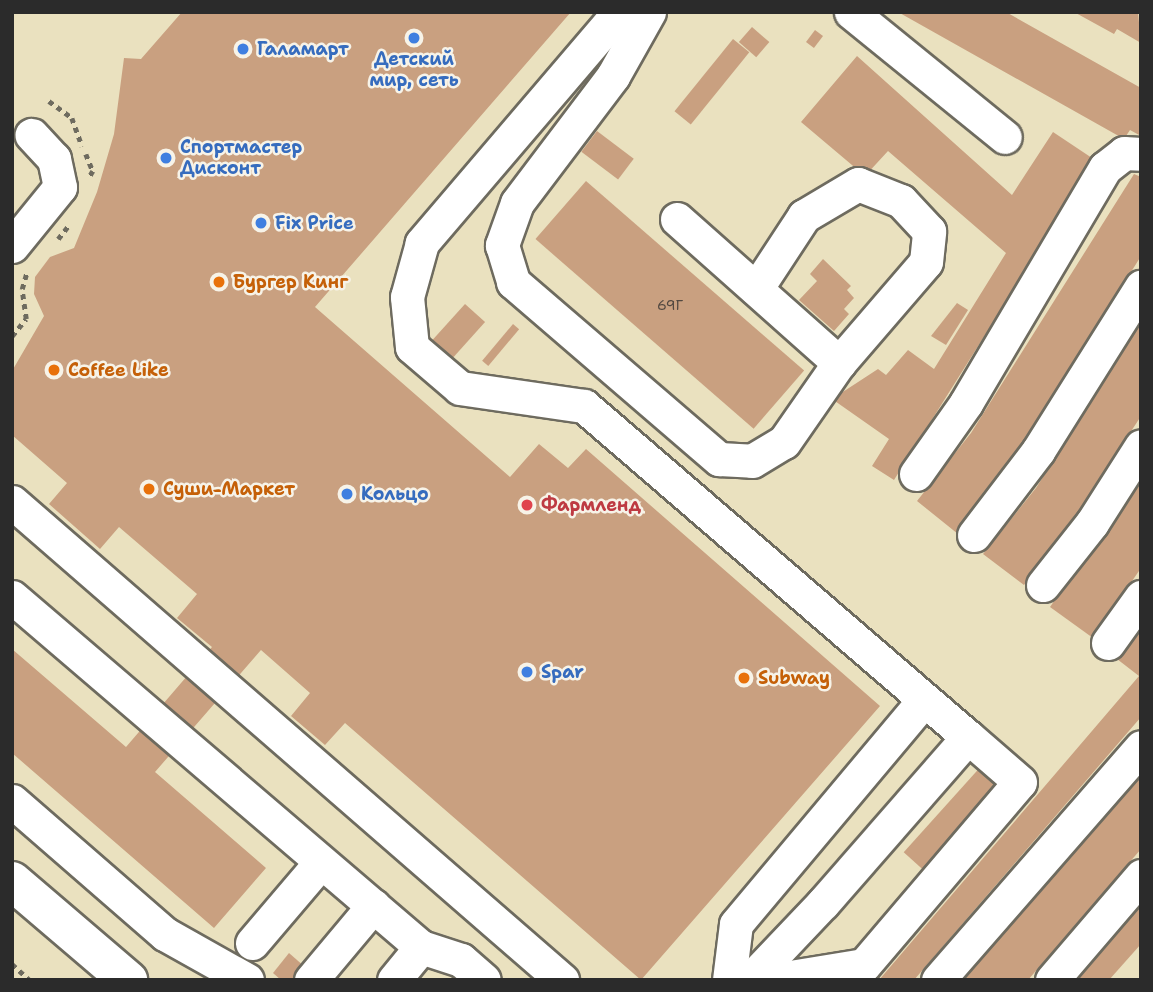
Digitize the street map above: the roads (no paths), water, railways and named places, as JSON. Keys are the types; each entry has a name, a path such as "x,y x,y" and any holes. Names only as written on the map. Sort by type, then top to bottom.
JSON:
{"main road":[{"path":"12,881 128,980"}],"lane":[{"path":"619,12 422,243 407,297 412,347 460,388 584,407 1020,782 864,965 772,980"},
{"path":"649,12 613,76 517,204 502,245 513,282 719,459 752,461 784,442 839,363 926,262 929,231 901,201 858,184 804,215 756,289"},
{"path":"851,12 1005,137"},
{"path":"12,246 60,187 54,159 32,135"},
{"path":"916,474 966,403 1105,168 1124,153 1141,154"},
{"path":"677,219 839,363"},
{"path":"974,535 1038,451 1141,287"},
{"path":"1043,585 1091,523 1141,446"},
{"path":"12,502 562,980"},
{"path":"12,597 421,947 461,960 484,980"},
{"path":"1108,643 1141,597"},
{"path":"729,980 736,924 923,701"},
{"path":"750,980 968,737"},
{"path":"938,980 1141,747"},
{"path":"12,801 165,934 247,980"},
{"path":"252,943 321,862"},
{"path":"1052,980 1141,876"},
{"path":"311,980 373,906"},
{"path":"394,980 421,947"}],"place":[{"name":"Детский мир, сеть","path":"414,38"},
{"name":"Галамарт","path":"243,49"},
{"name":"Спортмастер Дисконт","path":"166,158"},
{"name":"Fix Price","path":"261,223"},
{"name":"Бургер Кинг","path":"219,282"},
{"name":"Coffee Like","path":"54,370"},
{"name":"Суши-Маркет","path":"149,489"},
{"name":"Кольцо","path":"347,494"},
{"name":"Фармленд","path":"527,505"},
{"name":"Spar","path":"527,672"},
{"name":"Subway","path":"744,678"}]}
